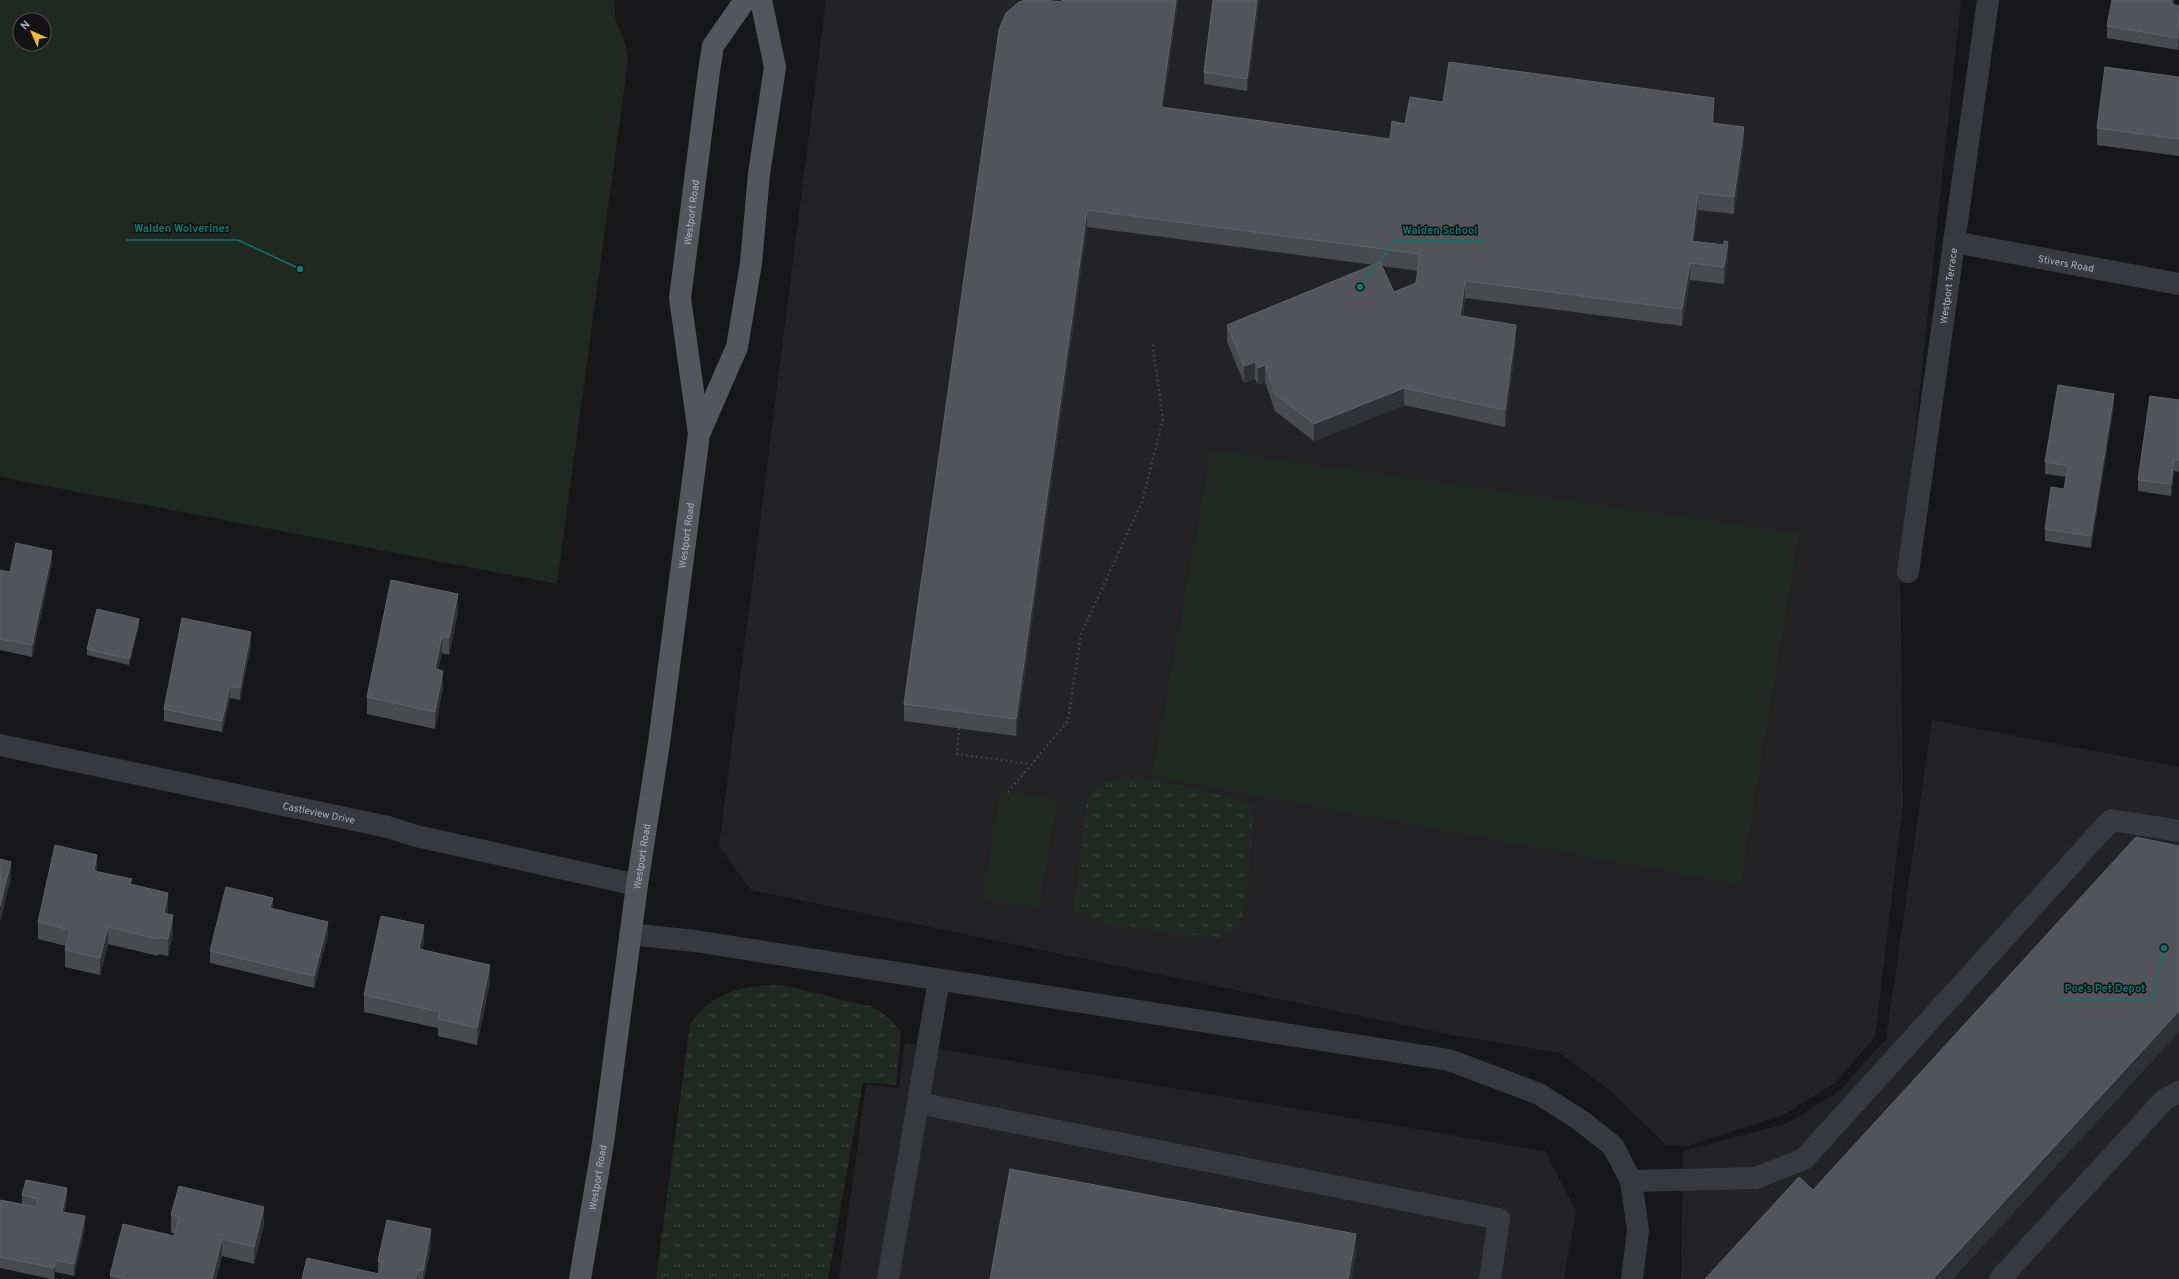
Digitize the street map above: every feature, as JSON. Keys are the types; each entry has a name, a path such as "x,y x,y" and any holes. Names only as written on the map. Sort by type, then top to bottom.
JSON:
{"main road":[{"name":"Westport Road","path":"580,1279 603,1143 630,934 659,743 699,434 680,298 713,46 745,0"},
{"name":"Westport Road","path":"699,434 737,347 751,263 759,174 775,67 761,0"}],"street":[{"name":"Westport Terrace","path":"1908,572 1988,0"},
{"name":"Stivers Road","path":"1954,242 2179,284"},
{"name":"Castleview Drive","path":"0,745 388,827 416,836 637,885"},
{"path":"1631,1181 1756,1178 1804,1159 2111,820 2179,831"},
{"path":"630,934 695,941 1449,1060 1539,1094 1580,1120 1612,1146 1631,1181 1638,1230 1632,1279"},
{"path":"888,1279 939,980"},
{"path":"2000,1279 2164,1099 2179,1092"},
{"path":"918,1103 1500,1219 1490,1279"}],"path":[{"path":"1008,792 1068,721 1080,634 1142,502 1163,419 1152,341"},
{"path":"959,728 957,754 1031,764"}],"shaded area":[{"path":"826,0 1961,0 1900,575 1903,804 1875,1037 1835,1083 1783,1115 1686,1146 1666,1145 1611,1091 1559,1053 1457,1036 751,890 719,846"},
{"path":"1932,720 2179,767 2179,1279 1681,1279 1683,1151 1788,1123 1839,1091 1886,1039"},
{"path":"905,1043 1545,1151 1576,1211 1564,1279 839,1279 866,1085 899,1088"}],"green space":[{"path":"0,0 614,0 615,18 626,46 628,61 557,584 0,477"},
{"path":"1211,451 1799,534 1740,884 1152,776"},
{"path":"1139,778 1210,792 1251,806 1253,815 1248,882 1242,919 1234,931 1220,937 1173,933 1102,923 1074,910 1087,800 1101,785 1120,779"},
{"path":"1000,790 1057,800 1039,908 982,899"},
{"path":"782,985 873,1007 889,1018 901,1031 896,1085 863,1082 828,1279 656,1279 690,1024 709,1004 730,992 755,986"}],"building":[{"path":"1026,0 1062,2 1062,0 1176,0 1161,107 1390,139 1392,121 1405,124 1410,97 1443,102 1449,62 1714,98 1712,123 1744,127 1734,197 1698,193 1692,241 1724,245 1724,241 1728,242 1724,267 1690,263 1682,309 1465,281 1460,316 1516,325 1505,410 1404,388 1314,424 1275,394 1265,365 1258,368 1255,362 1244,366 1227,325 1380,262 1394,292 1416,283 1420,254 1087,210 1016,719 904,704 999,30 1006,13 1019,2"},
{"path":"1213,0 1257,0 1247,79 1204,72"},
{"path":"2112,0 2172,0 2172,4 2179,6 2178,38 2107,26"},
{"path":"2105,67 2179,77 2179,139 2097,128"},
{"path":"2058,385 2114,394 2091,536 2045,529 2051,487 2064,489 2068,466 2045,462"},
{"path":"2150,396 2179,400 2179,460 2174,460 2171,484 2138,480"},
{"path":"16,543 52,551 32,645 0,639 0,570 10,572"},
{"path":"391,580 458,594 449,638 442,636 435,669 443,671 435,712 367,697"},
{"path":"97,609 139,619 129,659 87,649"},
{"path":"182,618 251,632 240,688 230,686 222,721 164,709"},
{"path":"2136,837 2179,846 2179,1011 1933,1279 1705,1279 1799,1177 1813,1190"},
{"path":"55,845 97,855 94,871 132,879 130,884 168,893 164,913 173,915 168,939 158,937 158,939 108,927 100,958 65,950 70,930 38,922"},
{"path":"0,859 11,862 0,906"},
{"path":"226,887 273,898 270,908 328,922 314,976 210,951"},
{"path":"381,916 424,925 419,949 490,965 477,1028 438,1019 440,1012 364,995"},
{"path":"1010,1169 1356,1234 1348,1279 990,1279"},
{"path":"26,1180 67,1188 62,1212 85,1216 74,1264 55,1260 54,1268 0,1257 0,1200 36,1207 38,1199 22,1195"},
{"path":"179,1186 264,1207 254,1247 222,1239 212,1279 127,1279 110,1275 123,1224 174,1236 179,1217 171,1215"},
{"path":"387,1220 431,1229 423,1271 418,1270 416,1279 302,1279 307,1258 379,1274 382,1262 378,1261"}],"place":[{"name":"Walden Wolverines","path":"300,269"},
{"name":"Walden School","path":"1360,287"},
{"name":"Poe's Pet Depot","path":"2164,948"}]}
